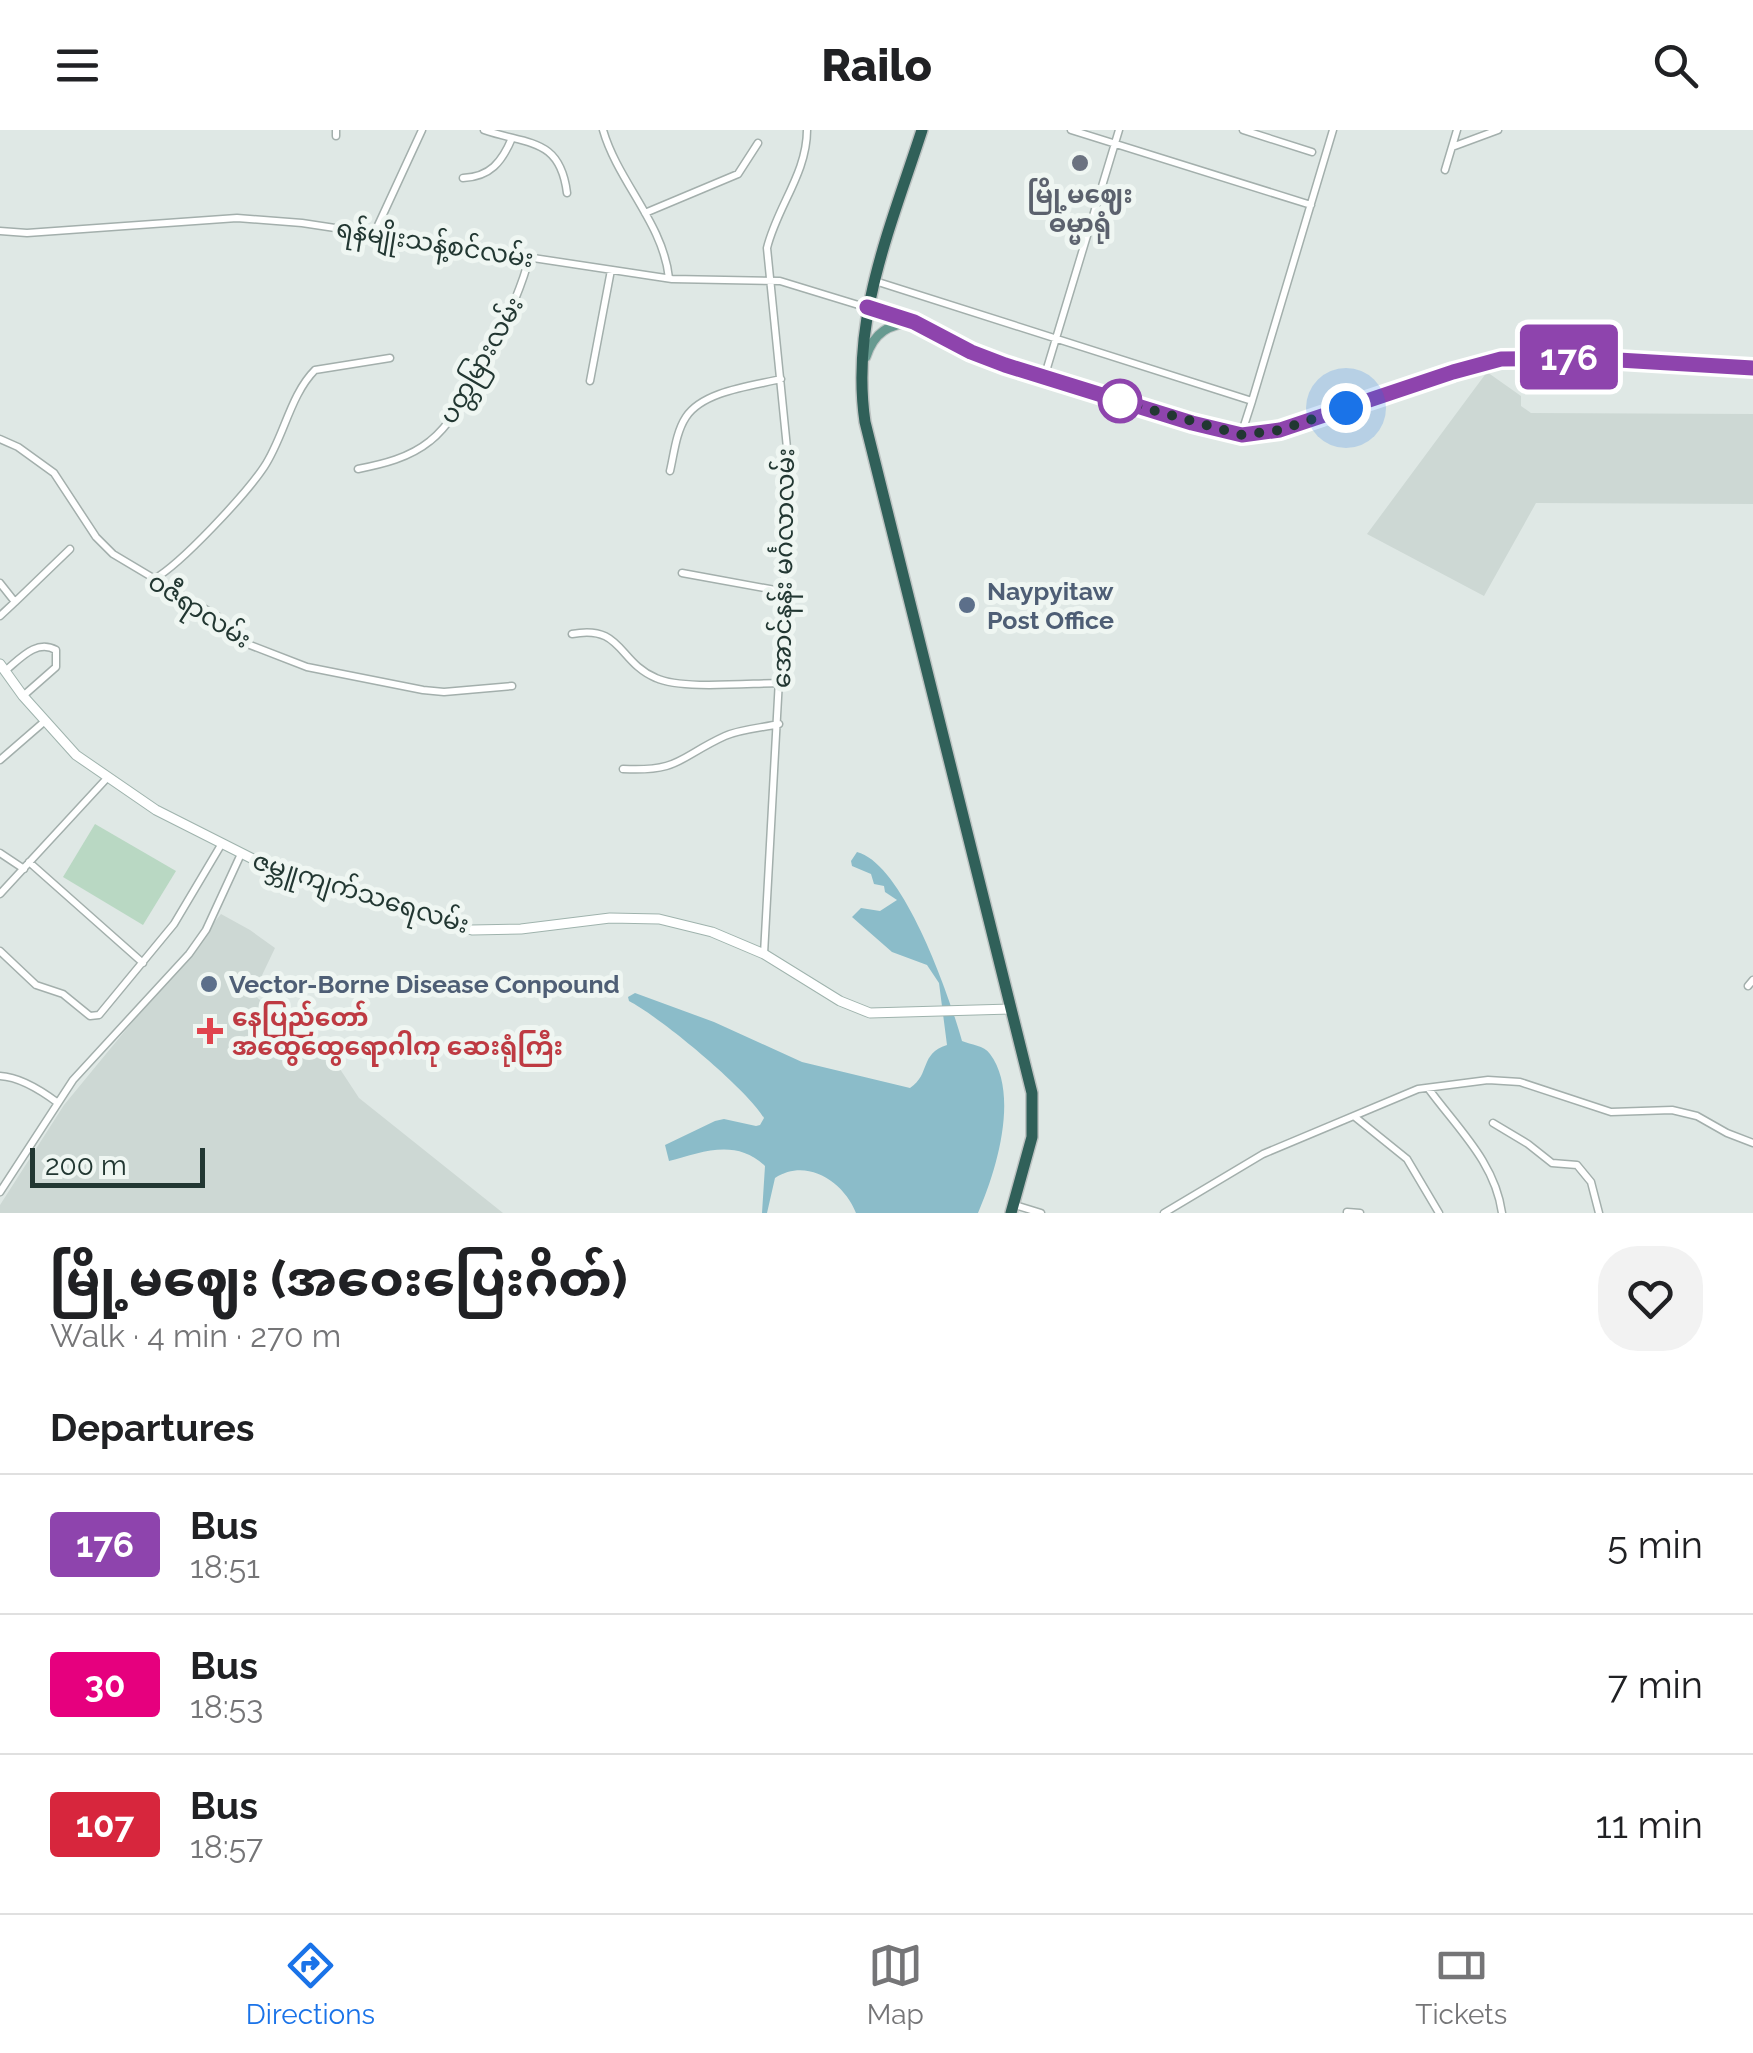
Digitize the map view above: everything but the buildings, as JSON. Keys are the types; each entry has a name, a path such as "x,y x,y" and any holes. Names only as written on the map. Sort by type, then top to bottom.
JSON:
{"highway":[{"path":"922,130 867,307 859,379 865,422 1030,1082 1034,1115 1013,1209"}],"main road":[{"path":"859,379 876,336 897,323 914,322"},
{"name":"ဇမ္ဘူကျက်သရေလမ်း","path":"2,667 76,755 156,810 241,854 422,917 472,930 521,929 610,918 659,918 712,932 764,954 840,1001 870,1013 1011,1010"}],"street":[{"path":"374,234 422,130"},
{"path":"484,130 538,142 562,170 567,194"},
{"path":"603,130 610,155 658,238 669,278"},
{"name":"အောင်နန်း မင်္ဂလာလမ်း","path":"764,954 790,478 767,248 772,226 802,165 808,130"},
{"path":"1071,130 1310,204"},
{"path":"1044,378 1119,130"},
{"path":"1333,130 1242,435 1280,430 1501,359 1585,358 1753,368"},
{"path":"1444,170 1457,130"},
{"path":"1452,146 1498,130"},
{"path":"1247,131 1312,152"},
{"path":"463,178 476,178 493,170 512,138"},
{"path":"645,213 738,174 758,143"},
{"name":"ရန်မျိုးသန့်စင်လမ်း","path":"0,231 27,233 237,218 302,223 669,278 770,280 914,322 971,352 1044,378 1242,435"},
{"name":"ပတ္တမြားလမ်း","path":"358,469 414,452 450,420 515,304 529,258"},
{"path":"590,381 611,270"},
{"path":"874,281 1252,401"},
{"path":"153,580 182,557 263,468 302,386 315,370 390,358"},
{"path":"670,471 680,429 688,414 702,403 730,392 781,378"},
{"name":"ဝဇီရာလမ်း","path":"0,439 54,473 96,536 113,554 217,616 250,644 308,667 444,692 512,686"},
{"path":"0,616 70,549"},
{"path":"682,574 786,592"},
{"path":"0,583 15,602"},
{"path":"572,634 604,633 656,678 686,683 781,683"},
{"path":"2,667 34,647 47,645 56,650 56,668 24,696"},
{"path":"0,760 46,721"},
{"path":"624,769 660,770 674,766 730,734 778,724"},
{"path":"0,894 108,777"},
{"path":"0,951 36,986 63,994 90,1016 99,1015 193,896 221,845"},
{"path":"0,853 26,866 143,962"},
{"path":"0,1192 73,1080 197,942 241,854"},
{"path":"0,1076 32,1086 58,1103"},
{"path":"1164,1213 1263,1154 1428,1088 1488,1080 1520,1082 1611,1112 1672,1110 1697,1116 1753,1142"},
{"path":"1428,1088 1484,1158 1502,1213"},
{"path":"1355,1117 1407,1159 1439,1213"},
{"path":"1493,1124 1552,1163 1577,1165 1591,1182 1599,1213"},
{"path":"1013,1209 1041,1213"},
{"path":"1346,1212 1360,1213"}],"shaded area":[{"path":"1487,372 1521,396 1521,406 1531,413 1753,414 1753,504 1536,503 1484,596 1367,534"},
{"name":"နေပြည်တော် အထွေထွေရောဂါကု ဆေးရုံကြီး","path":"221,914 275,948 253,994 340,1069 359,1098 503,1213 0,1213 0,1205 64,1105"}],"green space":[{"path":"95,824 176,871 143,925 63,877"}],"water":[{"path":"857,852 875,862 908,906 936,965 962,1041 987,1051 999,1071 1003,1090 1002,1133 978,1213 856,1213 834,1183 799,1170 775,1178 767,1213 762,1213 765,1166 754,1157 718,1150 669,1161 665,1145 715,1121 724,1119 756,1126 764,1118 702,1055 629,1001 628,997 635,993 714,1022 802,1062 910,1088 921,1077 932,1054 947,1045 939,983 927,965 892,952 852,917 861,908 880,911 897,900 885,892 884,886 874,884 871,874 852,866"}],"bus line":[{"name":"176","path":"867,307 914,322 1005,365 1242,435 1280,430 1501,359 1541,356 1753,368"}],"place":[{"name":"မြို့မဈေး ဓမ္မာရုံ","path":"1080,163"},
{"name":"Naypyitaw Post Office","path":"967,605"},
{"name":"Vector-Borne Disease Conpound","path":"209,984"},
{"name":"နေပြည်တော် အထွေထွေရောဂါကု ဆေးရုံကြီး","path":"210,1031"}],"route":[{"path":"1120,401 1242,435 1280,430 1346,408"}]}
